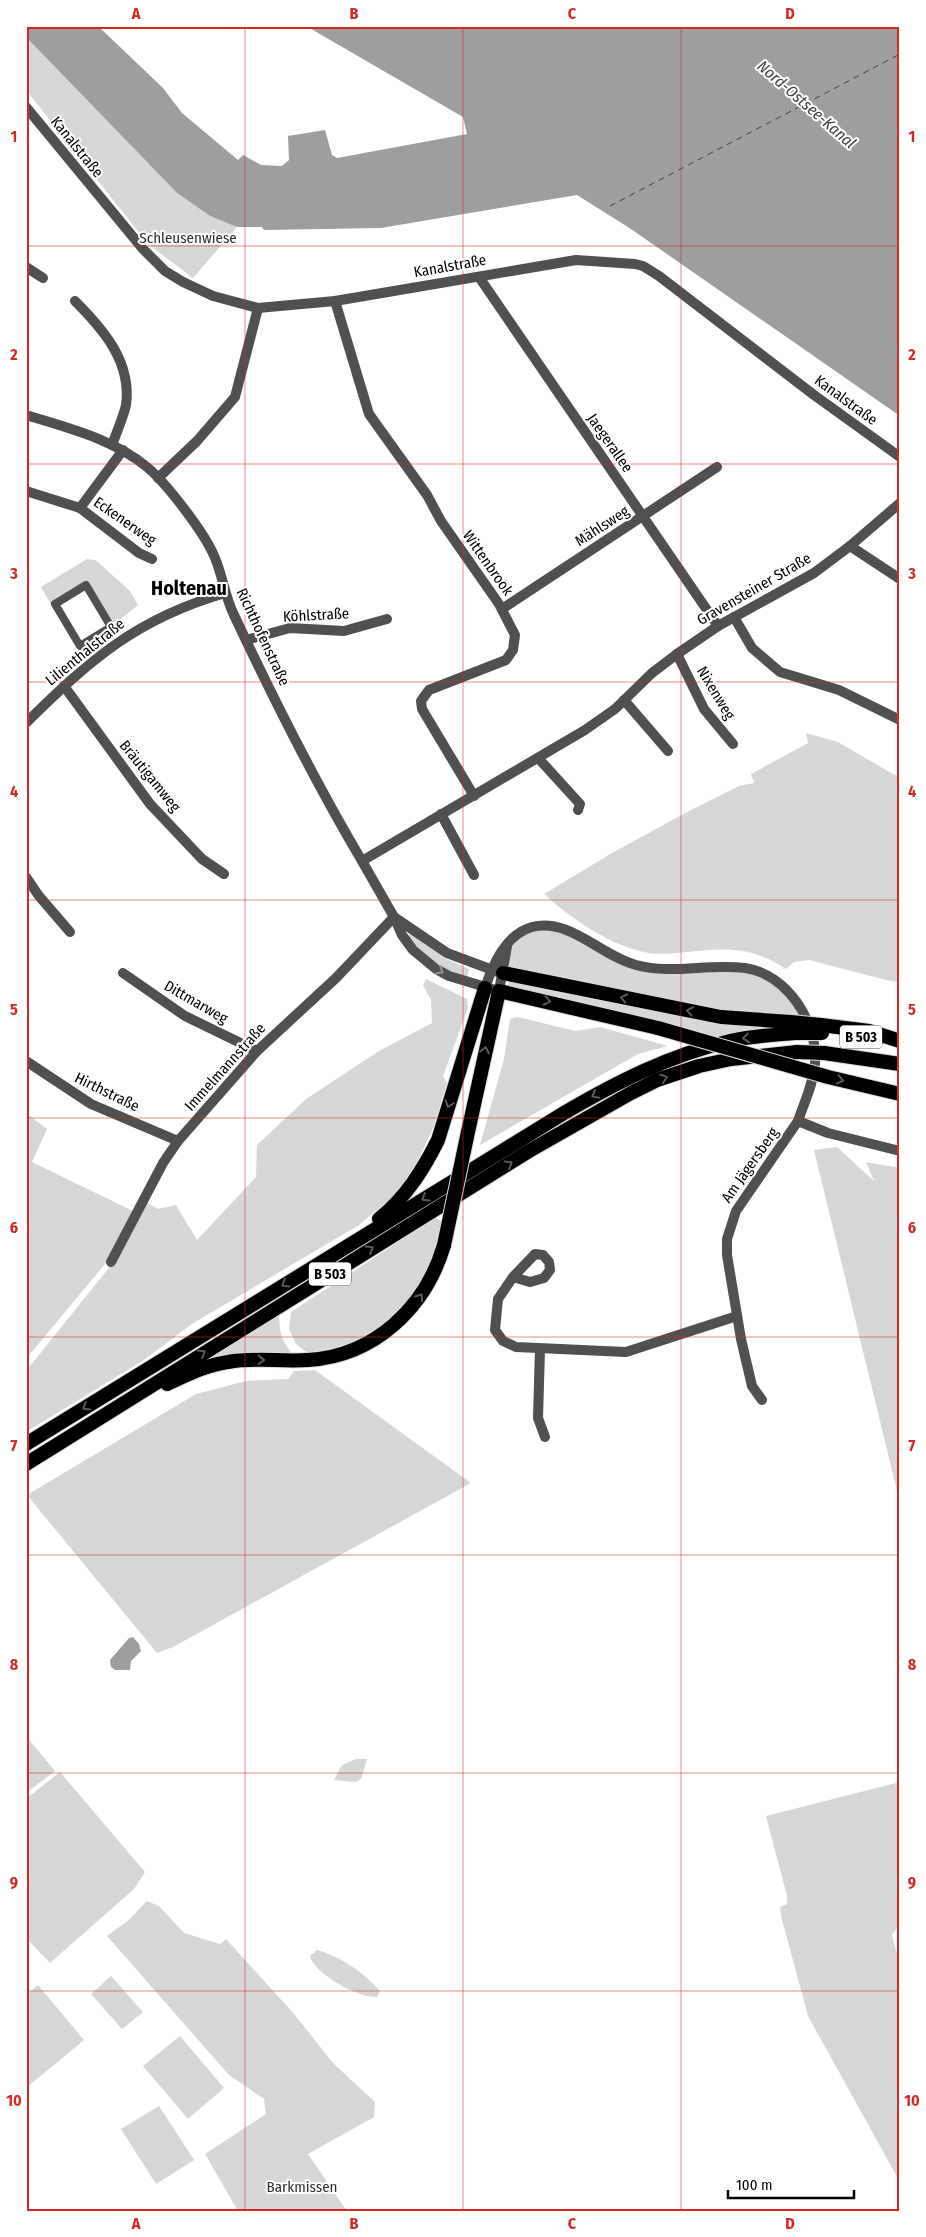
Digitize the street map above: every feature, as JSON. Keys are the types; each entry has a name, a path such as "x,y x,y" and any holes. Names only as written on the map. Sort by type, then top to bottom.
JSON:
{"highway":[{"path":"497,971 721,1017 793,1028"},
{"path":"492,989 658,1028 828,1077 900,1094"},
{"path":"132,1399 208,1366 248,1360 317,1359 338,1355 363,1346 395,1324 417,1302 434,1274 444,1245 468,1132 492,989"},
{"path":"342,1249 404,1195 426,1163 438,1140 492,989"},
{"name":"B 503","path":"26,1444 564,1112 625,1078 689,1052 793,1028 822,1029 900,1041"},
{"name":"B 503","path":"26,1464 132,1399 201,1353 546,1141 657,1080 699,1066 731,1059 797,1052 824,1053 900,1064"}],"street":[{"name":"Kanalstraße","path":"28,112 123,227 165,271 213,296 258,308 335,301 576,260 643,266 900,458"},
{"path":"26,267 42,278"},
{"name":"Jaegerallee","path":"479,277 718,626"},
{"path":"75,301 112,346 125,373 126,406 112,445"},
{"name":"Wittenbrook","path":"335,301 369,414 427,495 441,521 502,609 515,635 513,650 508,657 490,667 429,690 421,701 422,709 474,796"},
{"path":"158,478 197,440 234,397 258,308"},
{"name":"Richthofenstraße","path":"26,415 123,450 158,478 209,546 215,558 225,593 246,640 298,742 394,917 405,941 423,959 450,976 492,989"},
{"name":"Eckenerweg","path":"80,508 123,450"},
{"name":"Mählsweg","path":"502,609 717,467"},
{"name":"Eckenerweg","path":"26,491 80,508 139,553 152,558"},
{"name":"Gravensteiner Straße","path":"362,861 539,759 603,718 652,673 677,654 718,626 814,573 850,546 900,503"},
{"path":"850,546 900,579"},
{"path":"86,585 111,627 80,646 55,604 86,585"},
{"name":"Lilienthalstraße","path":"26,723 86,666 135,630 174,611 225,593"},
{"path":"734,617 752,648 780,672 839,690 900,720"},
{"name":"Köhlstraße","path":"246,640 290,628 344,631 387,619"},
{"name":"Nixenweg","path":"677,654 704,709 733,744"},
{"name":"Bräutigamweg","path":"64,686 109,751 150,804 202,859 224,874"},
{"path":"624,700 668,751"},
{"path":"539,759 580,804 578,810"},
{"path":"441,814 474,875"},
{"path":"26,877 39,896 70,932"},
{"path":"394,917 447,953 497,971 492,989"},
{"name":"Immelmannstraße","path":"111,1262 163,1163 178,1141 257,1051 340,973 394,917"},
{"name":"Am Jägersberg","path":"497,971 507,946 523,930 538,926 557,926 577,934 622,961 648,968 679,970 721,967 746,968 780,983 807,1017 814,1043 815,1064 798,1121 743,1200 731,1222 727,1239 727,1255 737,1316 752,1386 762,1400"},
{"name":"Dittmarweg","path":"123,973 185,1016 257,1051"},
{"name":"Hirthstraße","path":"26,1061 91,1104 178,1141"},
{"path":"798,1121 851,1140 900,1151"},
{"path":"513,1276 498,1299 495,1330 499,1337 510,1345 540,1349 626,1352 737,1316"},
{"path":"540,1349 538,1418 545,1437"}],"green space":[{"name":"Schleusenwiese","path":"26,37 177,193 210,216 237,227 193,278 148,244 26,90"},
{"path":"87,559 95,560 130,591 138,605 111,627 86,586 52,606 41,587"},
{"path":"806,733 838,742 900,778 900,982 809,960 794,962 786,969 761,956 739,950 658,954 634,950 593,931 544,894 612,853 689,811 739,786 754,783 751,774 808,743"},
{"path":"546,925 648,968 746,968 780,983 807,1018 791,1022 503,973 512,939"},
{"path":"410,934 444,958 469,969 467,978 450,971 427,956 408,936"},
{"path":"426,979 467,999 468,1008 443,1076 447,1083 433,1128 413,1171 392,1197 359,1225 192,1324 144,1360 26,1432 26,1371 116,1259 146,1202 158,1209 176,1205 197,1240 256,1177 257,1145 306,1099 379,1051 432,1023 431,1000 423,985"},
{"path":"513,980 685,1017 775,1030 722,1039 507,987 509,982"},
{"path":"518,1017 575,1031 600,1027 668,1046 638,1054 480,1145 504,1059 510,1019"},
{"path":"26,1113 47,1129 32,1162 133,1211 110,1258 26,1359"},
{"path":"837,1147 874,1181 866,1162 900,1168 898,1495 814,1150"},
{"path":"435,1218 441,1221 442,1226 428,1277 398,1314 371,1337 323,1352 306,1352 296,1344 289,1329 291,1312"},
{"path":"279,1312 282,1335 286,1345 294,1355 185,1369"},
{"path":"315,1370 471,1483 173,1647 157,1653 27,1495 196,1394 246,1381 288,1379 294,1371"},
{"path":"26,1736 55,1771 26,1793"},
{"path":"356,1759 367,1759 361,1779 356,1782 334,1780 342,1765"},
{"path":"60,1772 145,1872 134,1889 50,1963 26,1938 26,1799"},
{"path":"900,1782 900,1923 892,1935 896,1951 900,1954 900,2182 808,2016 781,1916 780,1907 787,1904 787,1896 766,1816"},
{"name":"Barkmissen","path":"147,1901 159,1906 184,1933 220,1944 226,1939 295,2015 333,2063 375,2102 374,2117 308,2154 347,2211 238,2211 205,2154 266,2114 264,2099 229,2075 107,1936 129,1920"},
{"path":"317,1950 343,1961 367,1978 380,1991 377,1997 369,1997 349,1990 328,1977 313,1963 310,1956"},
{"path":"111,1976 143,2012 122,2029 91,1994"},
{"path":"38,1985 84,2040 26,2088 26,1995"},
{"path":"180,2036 224,2088 188,2119 143,2066"},
{"path":"159,2106 194,2160 156,2184 121,2129"}],"water":[{"name":"Nord-Ostsee-Kanal","path":"26,26 98,26 163,88 182,113 238,160 243,155 261,165 282,166 289,160 288,136 325,130 332,155 337,158 467,134 463,117 306,26 900,26 900,416 631,229 577,195 381,228 264,230 262,227 237,227 210,216 177,193 26,37"},
{"path":"133,1637 139,1644 141,1651 131,1661 130,1670 115,1670 111,1667 110,1660 129,1638"}],"ferry route":[{"path":"610,206 900,54"}],"district":[{"name":"Holtenau","path":"189,588"}]}
